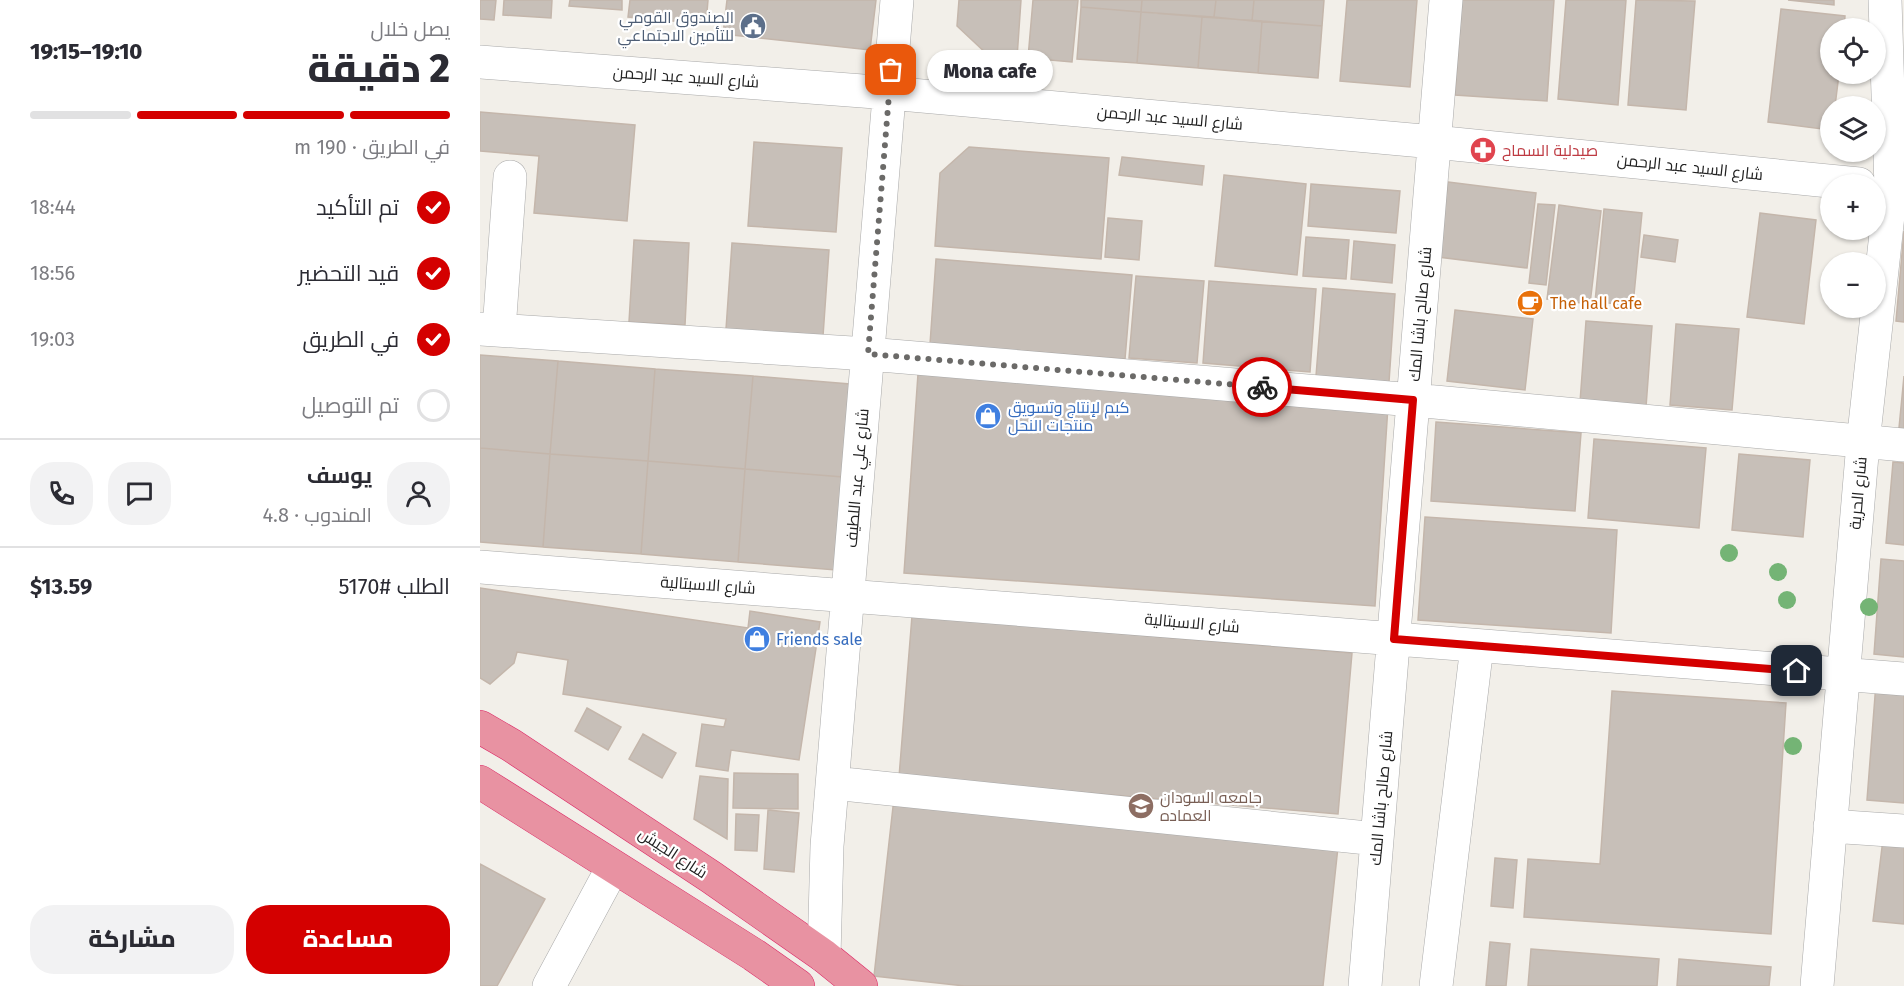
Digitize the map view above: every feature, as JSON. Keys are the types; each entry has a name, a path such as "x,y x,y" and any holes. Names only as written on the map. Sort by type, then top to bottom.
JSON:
{"highway":[{"name":"شارع الجيش","path":"480,727 711,877 824,956 861,986"},
{"path":"480,782 754,955 798,986"}],"street":[{"name":"شارع علي عبد اللطيف","path":"824,956 827,846 897,0"},
{"name":"شارع صالح باشا المك","path":"1365,986 1446,0"},
{"name":"شارع الحرية","path":"1817,986 1863,443 1890,188 1885,0"},
{"name":"شارع السيد عبد الرحمن","path":"480,62 889,93 1434,142 1820,180"},
{"path":"510,177 490,329 868,354 1413,400 1904,445"},
{"name":"شارع الاسبتالية","path":"480,567 1904,680"},
{"path":"1436,986 1477,646"},
{"path":"833,783 1377,839"},
{"path":"1830,826 1904,831"},
{"path":"549,986 614,867"}],"building":[{"path":"480,0 496,0 494,20 480,19"},
{"path":"504,0 552,0 551,18 503,15"},
{"path":"570,0 622,0 622,10 569,6"},
{"path":"630,0 708,0 706,24 628,17"},
{"path":"727,0 876,0 870,50 723,34"},
{"path":"959,0 1021,0 1017,58 988,55 957,26"},
{"path":"1033,0 1078,0 1072,62 1028,58"},
{"path":"1081,0 1142,0 1141,12 1081,7"},
{"path":"1142,0 1216,0 1214,17 1141,12"},
{"path":"1216,0 1254,0 1252,21 1214,17"},
{"path":"1254,0 1324,0 1322,26 1252,21"},
{"path":"1347,0 1417,0 1410,87 1340,81"},
{"path":"1462,0 1554,0 1547,101 1455,95"},
{"path":"1566,0 1626,0 1618,105 1558,99"},
{"path":"1636,0 1695,1 1686,110 1628,105"},
{"path":"1788,0 1834,0 1834,5"},
{"path":"1081,7 1141,12 1137,63 1077,59"},
{"path":"1781,9 1845,16 1845,18 1820,18 1820,84 1838,84 1836,96 1820,96 1820,129 1768,122"},
{"path":"1141,12 1202,17 1198,68 1137,63"},
{"path":"1202,17 1262,21 1258,73 1198,68"},
{"path":"1262,21 1322,26 1318,78 1258,73"},
{"path":"480,112 635,125 627,221 534,213 539,156 480,151"},
{"path":"754,142 842,148 836,232 748,226"},
{"path":"969,147 1109,158 1101,259 935,246 940,173"},
{"path":"1122,157 1204,166 1202,185 1119,175"},
{"path":"1224,175 1306,184 1297,275 1215,266"},
{"path":"1448,182 1536,193 1527,268 1438,257"},
{"path":"1311,184 1400,191 1396,233 1308,226"},
{"path":"1538,204 1555,205 1546,285 1529,283"},
{"path":"1559,205 1601,211 1590,304 1547,299"},
{"path":"1604,209 1642,213 1633,305 1595,302"},
{"path":"1760,213 1816,220 1804,324 1747,317"},
{"path":"1108,218 1142,221 1139,260 1105,257"},
{"path":"1904,231 1904,322 1896,321"},
{"path":"1644,235 1678,240 1675,262 1641,257"},
{"path":"1306,237 1349,240 1346,279 1303,276"},
{"path":"634,240 689,243 685,325 629,322"},
{"path":"1354,241 1395,245 1392,283 1351,279"},
{"path":"732,243 829,250 823,336 726,329"},
{"path":"936,259 1132,275 1125,359 930,344"},
{"path":"1136,276 1204,281 1197,363 1129,358"},
{"path":"1209,281 1316,289 1310,372 1203,363"},
{"path":"1323,288 1395,294 1389,382 1316,376"},
{"path":"1455,310 1533,319 1525,390 1447,381"},
{"path":"1586,321 1652,326 1646,407 1580,402"},
{"path":"1676,324 1739,329 1732,410 1670,405"},
{"path":"480,355 558,361 550,454 480,448"},
{"path":"558,361 655,369 648,461 550,454"},
{"path":"655,369 753,376 745,469 648,461"},
{"path":"918,374 1388,406 1375,606 904,573"},
{"path":"753,376 850,384 843,477 745,469"},
{"path":"1904,376 1904,429 1899,428"},
{"path":"1436,422 1581,433 1575,511 1431,501"},
{"path":"1594,439 1706,448 1699,528 1588,518"},
{"path":"480,448 550,454 543,547 480,542"},
{"path":"550,454 648,461 641,554 543,547"},
{"path":"1739,454 1810,460 1803,537 1732,530"},
{"path":"648,461 745,469 738,562 641,554"},
{"path":"1893,462 1904,463 1904,545 1886,543"},
{"path":"745,469 843,477 836,570 738,562"},
{"path":"1425,517 1617,530 1611,633 1418,620"},
{"path":"1881,559 1904,561 1904,657 1874,654"},
{"path":"480,588 748,628 750,611 820,622 799,760 731,750 728,771 696,766 702,724 724,727 726,719 563,694 568,660 517,652 514,663 490,684 480,678"},
{"path":"912,616 1352,653 1338,814 899,777"},
{"path":"1876,683 1904,686 1904,803 1867,800"},
{"path":"1612,691 1786,703 1771,934 1524,917 1528,859 1600,864"},
{"path":"587,708 621,727 608,750 575,731"},
{"path":"643,734 676,753 662,778 629,759"},
{"path":"734,773 798,774 798,809 733,808"},
{"path":"700,776 728,779 727,839 694,819"},
{"path":"894,798 1338,847 1323,986 965,986 874,976"},
{"path":"768,810 799,813 794,872 764,869"},
{"path":"736,814 759,815 757,851 735,850"},
{"path":"1884,831 1904,833 1904,924 1873,921"},
{"path":"1495,858 1517,860 1513,908 1491,906"},
{"path":"480,864 545,899 497,986 480,986"},
{"path":"1490,942 1510,944 1506,986 1486,986"},
{"path":"1531,949 1659,959 1657,986 1528,986"},
{"path":"1679,959 1771,967 1769,986 1677,986"}],"way so far":[{"path":"891,70 868,354 1262,387"}],"place":[{"name":"الصندوق القومي للتأمين الاجتماعي","path":"753,26"},
{"name":"Mona cafe","path":"891,70"},
{"name":"صيدلية السماح","path":"1483,150"},
{"name":"The hall cafe","path":"1530,303"},
{"name":"كبم لإنتاج وتسويق منتجات النحل","path":"988,416"},
{"name":"Friends sale","path":"757,639"},
{"name":"جامعه السودان العماده","path":"1141,806"}],"route":[{"path":"1262,387 1413,400 1394,639 1797,671"}]}
